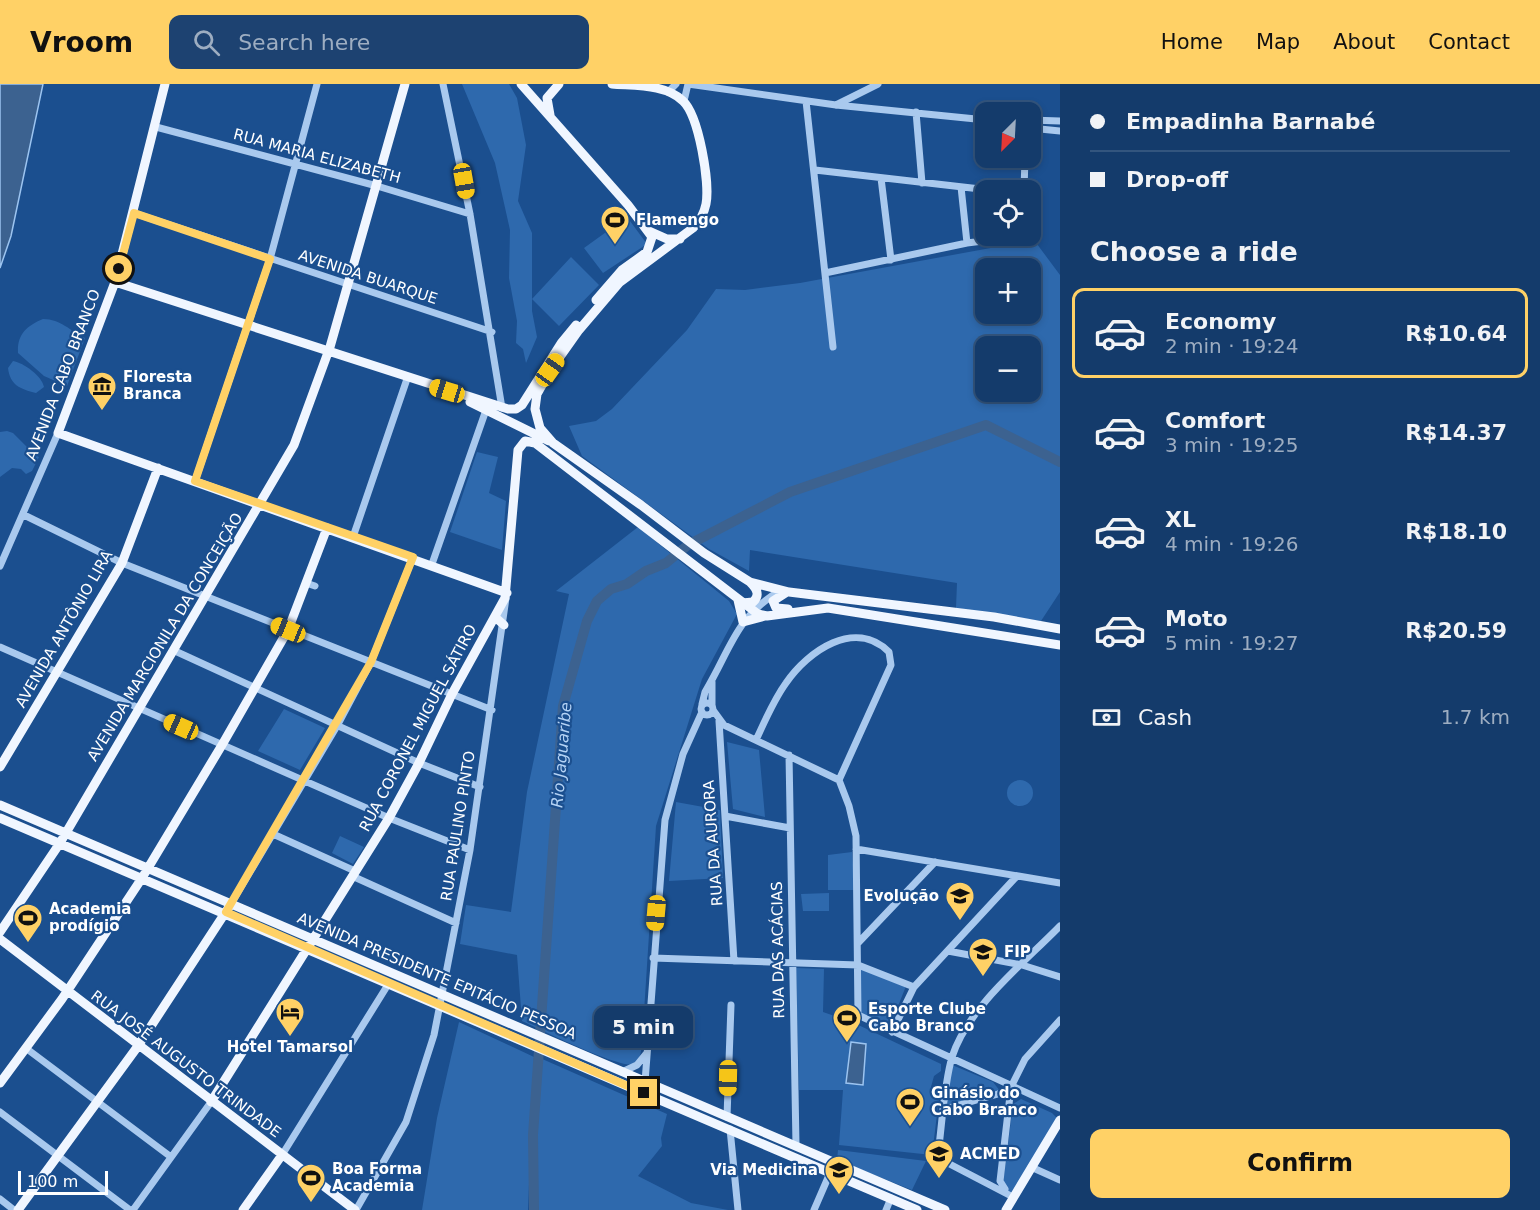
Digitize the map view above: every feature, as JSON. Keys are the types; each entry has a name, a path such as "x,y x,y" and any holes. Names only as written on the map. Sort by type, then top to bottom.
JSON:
{"main road":[{"name":"AVENIDA CABO BRANCO","path":"58,433 115,282 156,127 165,84"},
{"name":"AVENIDA MARCIONILA DA CONCEIÇÃO","path":"0,932 60,843 175,651 294,445 328,353 405,84"},
{"path":"521,84 528,95 650,231 667,239 680,240"},
{"path":"557,125 549,112 547,98 559,84"},
{"path":"553,443 540,428 535,409 537,394 579,330 619,283 680,240 700,220 707,201 700,140 695,122 684,101 668,92 612,84"},
{"path":"115,282 407,379 513,410 522,405 562,342 614,279 650,247 652,240 650,231"},
{"path":"447,391 553,443 704,553 750,582 785,591 941,610 1060,629"},
{"path":"58,433 507,592"},
{"name":"RUA PAULINO PINTO","path":"507,592 518,450 525,441 535,444 633,516 740,602"},
{"name":"AVENIDA ANTÔNIO LIRA","path":"0,767 122,563 158,468"},
{"path":"0,1083 68,991 148,869 222,745 288,630 310,585 327,528"},
{"path":"740,602 756,599 757,591 750,582"},
{"path":"785,591 774,599 776,608 828,608 1060,645"},
{"name":"RUA CORONEL MIGUEL SÁTIRO","path":"211,1102 388,818 419,763 452,694 507,592"},
{"path":"740,602 751,611 767,616"},
{"path":"740,602 743,622 809,609"},
{"path":"495,617 504,625"},
{"name":"AVENIDA PRESIDENTE EPITÁCIO PESSOA","path":"0,805 148,869 229,908 442,1000 560,1057 917,1210"},
{"name":"AVENIDA PRESIDENTE EPITÁCIO PESSOA","path":"0,818 142,878 229,908"},
{"path":"16,1210 138,1046 229,908"},
{"name":"RUA JOSÉ AUGUSTO TRINDADE","path":"0,939 211,1102 356,1210"},
{"name":"AVENIDA PRESIDENTE EPITÁCIO PESSOA","path":"311,944 389,983 514,1024 945,1210"},
{"path":"1006,1210 1060,1120"},
{"path":"243,1210 282,1155"}],"street":[{"path":"195,481 270,259 318,84"},
{"path":"443,84 492,332 502,408"},
{"path":"668,92 676,84"},
{"path":"684,101 688,84 836,105 975,119"},
{"path":"836,105 865,87 878,84"},
{"path":"806,101 833,347"},
{"path":"916,112 922,183"},
{"path":"1041,120 1060,121"},
{"name":"RUA MARIA ELIZABETH","path":"156,127 377,186 470,214"},
{"path":"1041,130 1060,131"},
{"path":"815,170 975,188"},
{"path":"881,178 891,260"},
{"path":"961,187 967,243"},
{"name":"AVENIDA BUARQUE","path":"134,213 492,332"},
{"path":"825,273 975,242"},
{"path":"353,537 407,379"},
{"path":"432,564 486,410"},
{"name":"AVENIDA CABO BRANCO","path":"0,566 58,433"},
{"path":"24,515 122,563 492,710"},
{"path":"229,908 337,726 371,662 413,557"},
{"path":"645,1082 652,958 664,820 682,754 703,714 702,704 712,682 743,622 751,611 785,591"},
{"name":"RUA PAULINO PINTO","path":"356,1210 406,1122 434,1035 470,850 492,710 507,592"},
{"path":"756,740 786,682 816,652 840,639 852,637 874,640 889,652 891,665 839,780"},
{"path":"0,647 388,818 470,850"},
{"path":"175,651 419,763 480,787"},
{"path":"703,714 710,715 713,707 712,682"},
{"path":"702,704 707,702 713,707 721,723"},
{"path":"703,714 839,780 855,824 858,1015 1060,1108"},
{"name":"RUA DA AURORA","path":"721,723 724,816 734,961"},
{"name":"RUA DAS ACÁCIAS","path":"789,755 796,1145"},
{"path":"724,816 790,828"},
{"path":"273,834 456,923"},
{"path":"856,849 1060,883"},
{"path":"858,943 935,862"},
{"path":"892,1032 914,987 1017,876"},
{"path":"1014,1194 997,1184 940,1160 938,1154 951,1059 968,1023 1060,926"},
{"path":"948,951 1022,965 1060,977"},
{"path":"652,958 858,965 914,987"},
{"path":"282,1155 389,983"},
{"path":"727,1117 731,1005"},
{"path":"997,1184 1011,1087 1025,1059 1060,1020"},
{"path":"27,1049 171,1157"},
{"path":"621,1072 637,1065 646,1054"},
{"path":"945,1109 999,1094 1011,1087"},
{"path":"0,1112 131,1210 211,1102"},
{"path":"730,1129 738,1210"},
{"path":"1031,1167 1060,1180"},
{"path":"814,1210 830,1173"},
{"path":"886,1210 891,1198"},
{"path":"0,1199 16,1210"}],"shaded area":[{"path":"0,84 43,84 11,236 0,268"},
{"path":"462,84 509,84 517,98 526,145 518,201 532,233 532,311 537,337 526,363 523,349 516,343 517,321 509,278 510,230 495,163"},
{"name":"Flamengo","path":"627,217 647,244 603,273 584,248"},
{"path":"1001,246 1038,246 1060,275 1060,592 1041,621 956,608 957,583 750,550 749,571 709,549 582,456 569,426 596,421 612,409 687,330 716,289 745,290 800,283"},
{"path":"571,257 599,285 559,326 532,299"},
{"path":"43,319 60,323 85,338 67,386 44,376 18,353 21,336 32,325"},
{"path":"13,361 32,371 44,387 36,393 17,385 11,379 8,368"},
{"path":"0,432 13,433 27,447 26,451 39,457 32,471 26,474 21,469 12,468 0,477"},
{"path":"477,452 498,457 489,493 506,501 502,550 450,532"},
{"path":"638,527 729,601 737,614 702,679 656,826 641,1049 636,1063 626,1064 597,1055 522,1021 517,955 460,944 466,905 511,912 527,792 569,594 556,591"},
{"path":"284,709 325,728 300,770 258,751"},
{"path":"727,742 759,750 765,817 733,809"},
{"path":"1020,780 1029,784 1033,793 1029,802 1020,806 1011,802 1007,793 1011,784"},
{"path":"676,802 720,810 723,878 669,881"},
{"path":"340,836 364,847 353,864 332,853"},
{"path":"852,852 855,890 828,890 828,855"},
{"path":"829,893 829,911 803,911 801,894"},
{"name":"Esporte Clube Cabo Branco","path":"796,968 824,969 823,1012 852,1022 941,1064 941,1071 934,1076 931,1087 939,1098 932,1155 839,1145 843,1090 799,1090"},
{"path":"861,969 906,986 889,1029 860,1016"},
{"path":"459,1022 534,1057 528,1210 422,1210 437,1118"},
{"path":"851,1042 866,1044 863,1085 846,1083"},
{"path":"540,1058 667,1114 661,1138 662,1146 638,1176 691,1203 728,1210 533,1210 533,1135"},
{"path":"952,1065 993,1082 1000,1091 947,1107"},
{"path":"1021,1099 1052,1113 1058,1119 1014,1191 1009,1193 1003,1184 1013,1104"},
{"path":"838,1150 926,1161 912,1190 837,1160"}],"waterway":[{"name":"Rio Jaguaribe","path":"534,1210 533,1135 563,706 587,621 597,601 611,589 627,584 646,571 666,563 688,545 790,492 986,425 1060,462"}],"place":[{"name":"Flamengo","path":"615,246"},
{"name":"Floresta Branca","path":"102,412"},
{"name":"Evolução","path":"960,922"},
{"name":"Academia prodígio","path":"28,944"},
{"name":"FIP","path":"983,978"},
{"name":"Hotel Tamarsol","path":"290,1038"},
{"name":"Esporte Clube Cabo Branco","path":"847,1044"},
{"name":"Ginásio do Cabo Branco","path":"910,1128"},
{"name":"ACMED","path":"939,1180"},
{"name":"Via Medicina","path":"839,1196"},
{"name":"Boa Forma Academia","path":"311,1204"}],"route":[{"path":"119,269 134,213 270,259 195,481 413,557 371,662 337,726 226,912 644,1093"}]}
